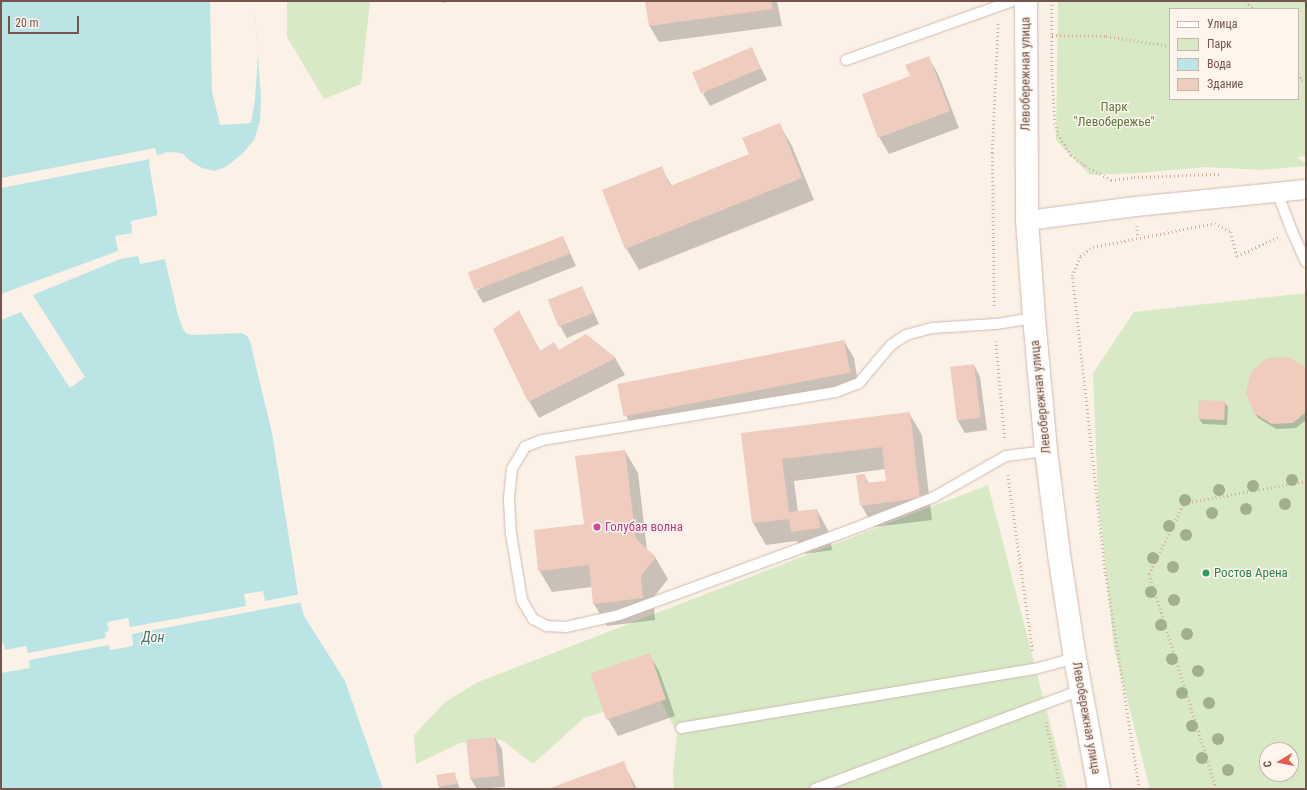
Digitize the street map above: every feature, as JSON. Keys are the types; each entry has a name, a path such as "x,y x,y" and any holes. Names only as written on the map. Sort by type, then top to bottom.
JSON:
{"main road":[{"name":"Левобережная улица","path":"1026,1 1027,220 1046,451 1059,554 1075,658 1099,789"}],"street":[{"path":"1027,220 1306,189"}],"lane":[{"path":"846,60 1013,1"},
{"path":"1277,192 1306,262"},
{"path":"1034,318 994,324 932,328 906,335 891,345 859,383 836,392 542,440 525,447 512,469 509,500 512,534 522,600 533,619 547,626 566,627 619,615 864,525 934,497 1006,456 1046,451"},
{"path":"681,728 1035,669 1075,658"},
{"path":"815,789 1081,690"}],"path":[{"path":"1052,1 1052,35 1056,123 1058,134 1071,155 1086,166 1111,180 1134,177"},
{"path":"999,6 992,153 994,324 1006,456 1035,669"},
{"path":"1052,35 1106,36 1169,46"},
{"path":"1299,76 1302,80"},
{"path":"1299,79 1306,82"},
{"path":"1139,789 1105,573 1072,276 1080,256 1093,247 1215,223 1231,232 1237,256 1292,231"},
{"path":"1216,789 1149,574 1184,503 1306,481"},
{"path":"1042,704 1061,789"}],"green space":[{"path":"287,1 370,1 361,84 324,99 287,37"},
{"name":"Парк \"Левобережье\"","path":"1058,1 1306,1 1306,156 1297,157 1306,164 1306,166 1262,170 1205,167 1139,173 1090,175 1056,140"},
{"name":"Ростов Арена","path":"1306,293 1306,789 1150,789 1114,648 1098,498 1093,373 1134,312"},
{"path":"988,485 1067,789 674,789 673,773 677,733 658,695 584,718 533,764 502,740 460,743 416,764 414,735 445,702 478,682"}],"water":[{"name":"Дон","path":"1,1 254,1 261,97 260,121 254,140 243,153 226,167 214,171 202,168 190,161 183,154 167,152 150,159 149,163 165,259 178,315 183,329 187,334 192,335 242,333 247,336 250,341 272,433 298,594 304,616 345,681 383,789 1,789"}],"pier":[{"path":"210,1 254,1 258,55 255,100 251,123 220,125 212,91"},
{"path":"155,148 157,155 175,152 183,154 190,164 182,155 175,154 158,157 151,163 167,259 180,315 178,315 165,259 140,264 138,256 120,259 33,295 85,377 70,388 21,312 1,320 1,294 118,251 115,236 132,233 131,221 158,215 150,159 1,188 1,178"},
{"path":"263,591 265,601 300,594 302,602 132,634 133,646 110,650 109,645 29,660 30,668 1,673 1,643 3,642 5,650 26,646 28,653 106,638 105,632 109,631 107,622 128,618 130,627 246,606 244,594"}],"building":[{"path":"771,1 773,9 649,26 645,2"},
{"path":"752,47 761,68 701,94 692,72"},
{"path":"929,56 950,111 878,138 862,94 910,76 905,65"},
{"path":"780,123 802,178 625,249 602,190 662,166 670,186 749,154 742,138"},
{"path":"563,236 570,254 475,290 468,273"},
{"path":"582,286 593,313 559,327 548,300"},
{"path":"519,310 540,351 554,342 559,350 586,334 616,358 528,402 493,329"},
{"path":"844,340 850,372 624,416 617,384"},
{"path":"1289,357 1306,368 1306,412 1293,423 1272,424 1254,413 1246,393 1251,372 1267,358"},
{"path":"974,364 981,418 957,421 950,367"},
{"path":"1199,400 1225,401 1224,420 1198,419"},
{"path":"910,412 920,498 860,506 856,475 865,474 866,483 886,481 882,447 782,459 789,512 817,509 820,528 791,532 789,519 752,523 741,433"},
{"name":"Голубая волна","path":"625,450 636,539 656,557 641,576 643,598 593,604 589,565 538,571 534,530 584,524 575,456"},
{"path":"650,653 666,699 606,720 590,674"},
{"path":"495,737 499,776 470,779 466,740"},
{"path":"624,761 634,789 547,789"},
{"path":"455,772 457,784 438,787 436,775"}],"place":[{"name":"Голубая волна","path":"597,527"},
{"name":"Ростов Арена","path":"1206,573"}]}
